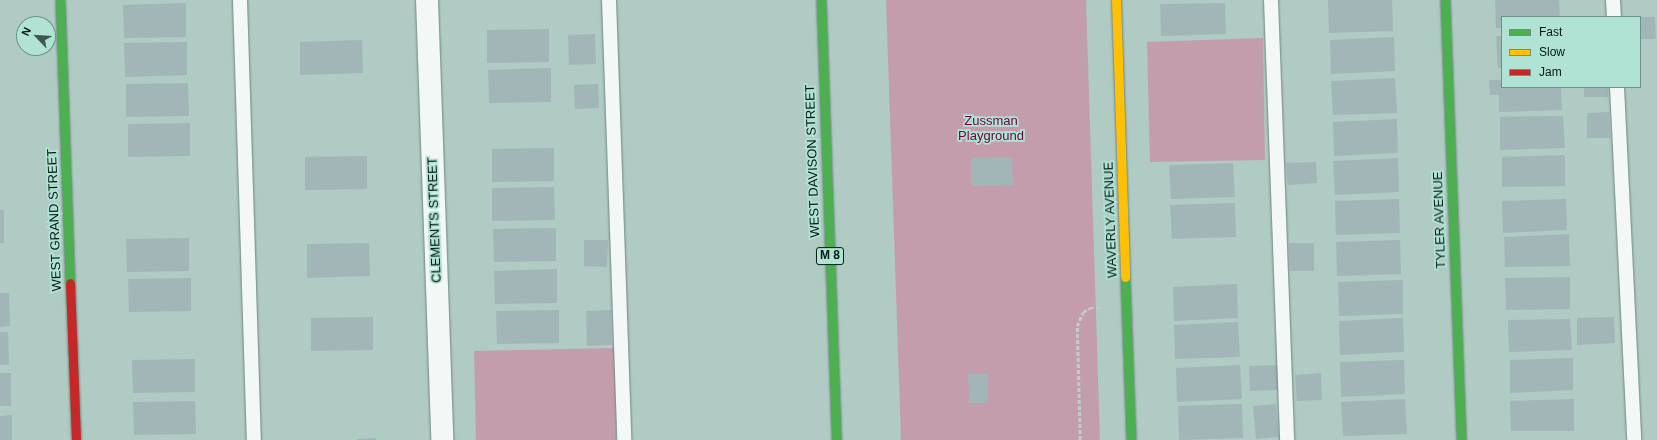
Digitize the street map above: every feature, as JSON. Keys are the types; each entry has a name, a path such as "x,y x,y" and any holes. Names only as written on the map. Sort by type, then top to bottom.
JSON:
{"main road":[{"name":"WEST GRAND STREET","path":"60,0 76,440"},
{"name":"WEST DAVISON STREET","path":"821,0 836,440"},
{"name":"WAVERLY AVENUE","path":"1116,0 1131,440"},
{"name":"TYLER AVENUE","path":"1445,0 1461,440"}],"street":[{"name":"CLEMENTS STREET","path":"427,0 442,440"}],"lane":[{"path":"240,0 254,440"},
{"path":"609,0 624,440"},
{"path":"1271,0 1287,440"},
{"path":"1613,0 1614,16"},
{"path":"1617,88 1634,440"}],"path":[{"path":"1080,440 1077,326 1083,312 1090,308 1127,308"}],"green space":[{"name":"Zussman Playground","path":"886,0 1086,0 1100,440 901,440"},
{"path":"1263,38 1265,160 1150,162 1147,42"},
{"path":"615,348 616,440 476,440 474,351"}],"building":[{"path":"1328,0 1392,0 1393,31 1329,33"},
{"path":"1495,0 1559,0 1560,16 1501,16 1501,28 1496,28"},
{"path":"186,3 186,37 124,38 123,5"},
{"path":"1225,3 1226,34 1161,36 1160,4"},
{"path":"1641,17 1655,17 1656,39 1641,39"},
{"path":"549,29 549,62 487,63 487,30"},
{"path":"595,34 596,64 569,65 568,35"},
{"path":"1496,36 1501,36 1501,68 1498,68"},
{"path":"1394,37 1395,71 1331,74 1330,40"},
{"path":"362,40 363,73 300,75 300,42"},
{"path":"187,42 187,75 125,77 124,43"},
{"path":"551,68 551,102 489,103 488,70"},
{"path":"1395,78 1397,113 1333,115 1331,81"},
{"path":"1489,80 1501,80 1501,88 1561,88 1562,110 1499,112 1499,95 1490,95"},
{"path":"188,83 189,116 126,117 126,84"},
{"path":"598,84 599,108 575,109 574,85"},
{"path":"1584,88 1608,88 1608,97 1584,97"},
{"path":"1609,112 1610,138 1587,138 1587,113"},
{"path":"1563,116 1565,148 1500,150 1500,117"},
{"path":"1397,119 1398,153 1334,156 1333,122"},
{"path":"190,123 190,156 128,157 128,124"},
{"path":"554,148 554,181 492,182 492,149"},
{"path":"1565,155 1565,186 1502,187 1502,157"},
{"path":"367,156 367,189 305,190 305,157"},
{"path":"1012,157 1013,185 971,186 971,158"},
{"path":"1398,158 1399,192 1335,195 1333,161"},
{"path":"1316,162 1317,183 1288,185 1286,163"},
{"path":"1233,163 1235,197 1171,199 1169,165"},
{"path":"554,187 555,220 492,221 492,188"},
{"path":"1399,199 1400,233 1336,235 1335,201"},
{"path":"1566,199 1567,230 1503,233 1502,201"},
{"path":"1235,203 1236,237 1172,239 1170,205"},
{"path":"0,210 4,210 4,243 0,243"},
{"path":"556,228 556,261 494,262 493,229"},
{"path":"1569,234 1570,266 1505,267 1504,237"},
{"path":"189,238 189,271 127,272 126,239"},
{"path":"584,240 608,240 607,267 584,266"},
{"path":"1400,240 1401,274 1337,276 1336,242"},
{"path":"369,243 370,276 307,278 307,244"},
{"path":"1289,243 1314,243 1314,271 1290,271"},
{"path":"557,269 557,303 495,304 494,271"},
{"path":"1570,277 1570,309 1506,310 1505,278"},
{"path":"191,278 191,311 129,312 128,279"},
{"path":"1403,280 1403,314 1339,316 1338,282"},
{"path":"1237,284 1238,318 1174,321 1173,287"},
{"path":"0,293 9,293 10,326 0,327"},
{"path":"559,310 559,343 497,344 496,311"},
{"path":"611,310 612,345 587,346 586,311"},
{"path":"373,317 373,350 311,351 311,318"},
{"path":"1614,317 1615,343 1577,345 1577,318"},
{"path":"1403,318 1404,352 1340,355 1339,321"},
{"path":"1570,319 1572,350 1509,352 1508,320"},
{"path":"1238,322 1240,357 1175,359 1174,325"},
{"path":"0,332 8,332 9,365 0,365"},
{"path":"1573,358 1573,390 1510,393 1510,360"},
{"path":"195,359 195,392 133,393 132,360"},
{"path":"1404,360 1405,394 1341,397 1340,362"},
{"path":"1240,365 1242,399 1177,402 1176,368"},
{"path":"1278,365 1278,390 1250,391 1249,366"},
{"path":"0,373 11,373 11,406 0,406"},
{"path":"1321,373 1322,400 1297,401 1295,375"},
{"path":"968,374 988,374 988,403 969,403"},
{"path":"1405,399 1407,434 1343,436 1341,402"},
{"path":"1574,399 1574,431 1511,431 1510,401"},
{"path":"195,401 196,434 134,435 133,402"},
{"path":"1242,404 1243,438 1179,440 1178,406"},
{"path":"1276,404 1279,437 1256,439 1253,406"},
{"path":"12,415 12,440 0,440 0,416"},
{"path":"376,438 376,440 357,440 357,439"}],"traffic: fast":[{"path":"60,0 70,283"},
{"path":"821,0 836,440"},
{"path":"1445,0 1461,440"},
{"path":"1125,277 1131,440"}],"traffic: slow":[{"path":"1116,0 1125,277"}],"traffic: jam":[{"path":"70,283 76,440"}]}
